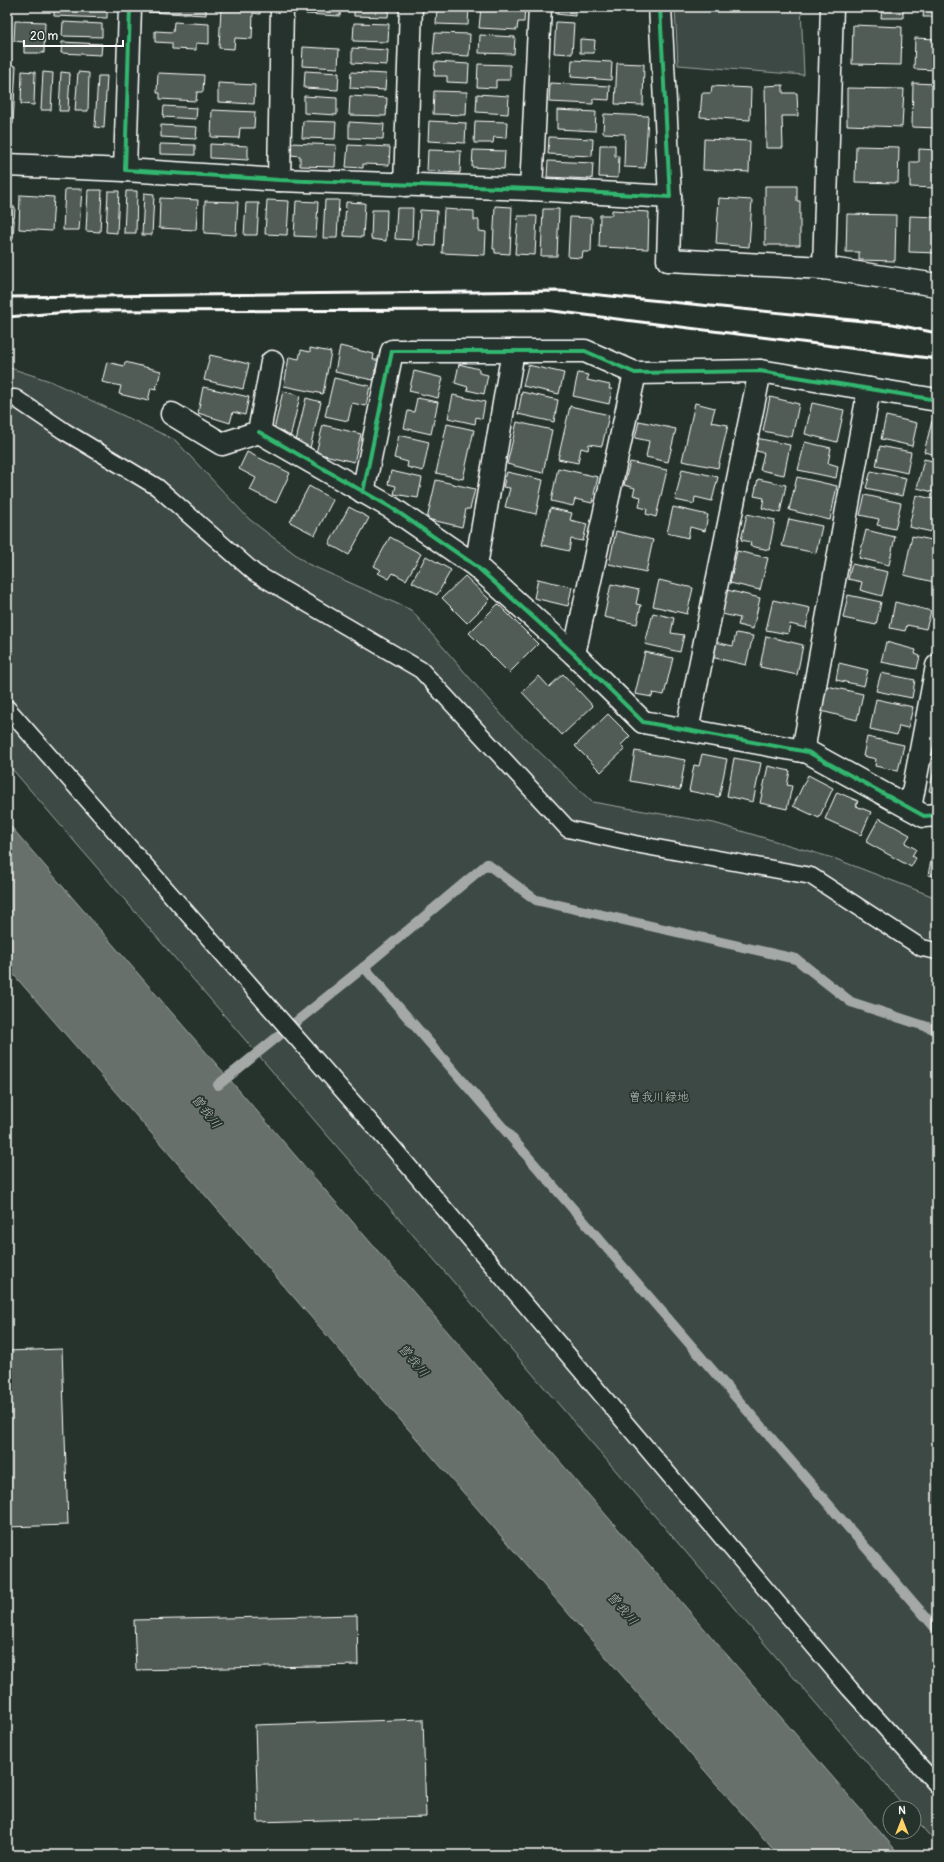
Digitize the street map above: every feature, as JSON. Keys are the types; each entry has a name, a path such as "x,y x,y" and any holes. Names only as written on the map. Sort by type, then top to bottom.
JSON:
{"street":[{"path":"125,170 130,7"},
{"path":"279,180 282,7"},
{"path":"405,185 411,7"},
{"path":"531,189 540,7"},
{"path":"660,7 670,197 668,260 824,268 937,285"},
{"path":"824,268 832,7"},
{"path":"7,165 125,170 279,180 531,189 670,197"},
{"path":"364,492 392,351 585,351 635,372 760,371 937,400"},
{"path":"476,566 513,351"},
{"path":"259,432 272,362"},
{"path":"687,730 760,371"},
{"path":"574,654 635,372"},
{"path":"803,751 869,389"},
{"path":"172,414 222,444 259,432 392,508 476,566 574,654 643,722 808,752 924,816 937,815"},
{"path":"910,808 937,666"}],"lane":[{"path":"7,398 15,398 64,431 157,488 255,573 421,670 568,829 635,844 811,876 922,948 937,950"},
{"path":"7,708 389,1143 840,1676 937,1785"}],"green space":[{"path":"675,7 801,7 804,75 678,65"},
{"name":"曽我川緑地","path":"7,367 50,381 175,440 249,519 308,564 411,610 507,721 592,802 714,823 836,859 937,898 937,1844 922,1827 922,1800 899,1800 7,763"}],"water":[{"name":"曽我川","path":"7,822 882,1834 882,1840 887,1840 900,1855 778,1855 7,967"}],"building":[{"path":"54,7 107,7 107,18 54,16"},
{"path":"148,7 206,7 206,15 148,12"},
{"path":"221,7 260,8 260,14 253,13 252,39 235,38 234,49 219,48"},
{"path":"306,7 341,7 340,16 306,14"},
{"path":"354,7 389,7 388,17 354,16"},
{"path":"437,7 469,7 468,25 436,24"},
{"path":"481,7 525,7 524,22 518,22 517,30 479,28"},
{"path":"556,7 575,7 575,16 556,14"},
{"path":"601,7 620,7 620,11 600,10"},
{"path":"882,7 903,7 903,18 881,18"},
{"path":"919,7 937,7 937,17 923,17 924,10 919,10"},
{"path":"15,21 45,22 44,53 24,53 24,42 14,41"},
{"path":"63,22 102,24 102,37 62,36"},
{"path":"174,22 209,24 209,44 196,43 196,50 172,49 172,43 155,42 155,31 173,32"},
{"path":"556,22 574,23 572,54 554,53"},
{"path":"354,23 389,24 388,42 353,41"},
{"path":"853,25 902,27 901,65 852,64"},
{"path":"435,33 470,34 469,56 433,54"},
{"path":"480,35 515,37 514,54 479,53"},
{"path":"915,38 937,39 937,70 914,69"},
{"path":"580,39 595,40 594,53 580,53"},
{"path":"62,42 102,44 101,55 61,53"},
{"path":"303,47 339,49 338,68 302,66"},
{"path":"352,48 388,50 387,65 352,63"},
{"path":"572,60 612,62 611,80 571,77"},
{"path":"435,62 469,64 468,83 447,82 447,76 434,76"},
{"path":"617,63 644,64 643,105 615,104"},
{"path":"478,64 510,65 510,80 496,80 496,88 477,87"},
{"path":"7,65 16,66 13,124 7,124"},
{"path":"22,71 35,72 34,105 21,104"},
{"path":"305,71 339,73 338,90 304,88"},
{"path":"43,72 53,73 51,110 41,110"},
{"path":"61,72 70,73 68,111 59,111"},
{"path":"78,72 89,73 88,111 75,111"},
{"path":"351,72 386,74 385,90 350,88"},
{"path":"158,73 204,75 203,92 197,92 196,101 160,99 160,93 157,93"},
{"path":"98,76 107,76 104,128 95,127"},
{"path":"218,83 255,85 254,104 218,102"},
{"path":"550,83 610,86 609,100 593,99 593,104 549,102"},
{"path":"913,83 937,84 937,128 912,127"},
{"path":"783,85 783,93 797,93 798,116 782,116 783,148 766,148 765,86"},
{"path":"712,86 751,88 750,120 700,117 702,93 711,93"},
{"path":"847,88 904,89 902,127 847,125"},
{"path":"434,91 467,92 466,115 433,114"},
{"path":"477,94 509,96 508,114 476,112"},
{"path":"304,96 337,98 337,115 304,113"},
{"path":"350,96 387,98 386,116 349,115"},
{"path":"164,106 197,108 196,119 163,117"},
{"path":"212,110 255,112 254,128 240,128 239,138 211,137"},
{"path":"557,110 596,112 595,131 557,129"},
{"path":"604,114 648,116 645,168 624,167 625,134 603,133"},
{"path":"303,121 336,122 335,139 302,138"},
{"path":"429,121 466,123 465,143 428,141"},
{"path":"475,121 507,122 506,138 494,137 493,143 474,143"},
{"path":"349,122 384,124 383,139 349,138"},
{"path":"161,125 197,127 196,139 161,137"},
{"path":"549,137 593,139 592,156 548,154"},
{"path":"704,139 750,141 749,172 703,170"},
{"path":"291,143 336,145 335,167 300,166 300,156 291,155"},
{"path":"160,144 195,145 195,155 160,154"},
{"path":"210,144 248,146 248,160 210,158"},
{"path":"348,145 390,147 389,165 363,164 363,168 346,167"},
{"path":"600,145 615,145 615,156 619,156 618,178 599,177"},
{"path":"856,146 899,147 898,183 855,182"},
{"path":"919,149 937,150 937,188 910,187 910,162 919,162"},
{"path":"428,150 461,151 460,173 427,171"},
{"path":"473,150 505,151 504,169 472,167"},
{"path":"548,161 593,163 592,179 547,177"},
{"path":"765,186 797,186 797,201 800,201 800,245 765,245"},
{"path":"65,189 82,189 79,230 63,230"},
{"path":"88,190 102,190 100,232 86,231"},
{"path":"108,191 119,191 117,233 106,232"},
{"path":"126,191 137,191 136,233 124,233"},
{"path":"144,193 154,194 152,235 142,235"},
{"path":"20,195 54,197 52,231 19,229"},
{"path":"160,198 198,200 196,230 159,228"},
{"path":"719,198 752,200 749,247 716,244"},
{"path":"267,200 289,201 287,235 265,234"},
{"path":"325,200 339,200 337,238 323,238"},
{"path":"205,201 238,202 236,235 204,233"},
{"path":"296,201 318,202 316,237 294,236"},
{"path":"346,202 365,203 363,237 344,236"},
{"path":"246,203 259,203 257,235 244,235"},
{"path":"495,206 512,207 510,254 495,253 495,249 493,249"},
{"path":"7,207 15,207 13,239 7,239"},
{"path":"397,208 413,208 412,240 395,239"},
{"path":"444,209 474,211 474,220 479,220 479,231 486,232 485,255 442,253"},
{"path":"543,209 559,209 557,256 541,256"},
{"path":"372,210 387,210 386,241 371,239"},
{"path":"420,210 437,211 435,246 418,245"},
{"path":"612,210 649,212 648,249 599,247 600,215 612,215"},
{"path":"847,214 896,215 895,261 859,260 859,252 846,252"},
{"path":"518,216 537,216 535,255 515,254"},
{"path":"910,216 937,217 937,253 909,252"},
{"path":"570,217 592,218 591,252 583,252 582,258 568,257"},
{"path":"340,346 374,354 373,360 378,360 373,380 335,372"},
{"path":"310,348 331,352 323,394 284,386 289,357 299,359 301,350 310,352"},
{"path":"210,355 249,364 243,389 204,380"},
{"path":"107,362 124,366 125,362 161,371 156,389 151,388 148,401 119,394 121,386 102,382"},
{"path":"459,364 479,369 479,373 488,375 484,394 467,390 468,387 455,383"},
{"path":"528,365 564,373 559,394 523,386"},
{"path":"414,371 443,378 438,398 409,391"},
{"path":"578,373 589,375 587,380 610,385 609,389 612,389 609,404 573,396"},
{"path":"334,378 370,386 366,406 352,403 348,421 325,416"},
{"path":"203,387 249,397 245,415 233,412 230,423 198,413"},
{"path":"283,391 300,396 290,438 273,434"},
{"path":"522,392 558,400 554,422 518,414"},
{"path":"453,395 485,402 482,419 476,417 475,424 448,418"},
{"path":"770,397 799,404 792,437 763,431"},
{"path":"306,398 321,402 310,448 295,445"},
{"path":"417,398 438,402 431,434 404,428 408,411 414,412"},
{"path":"695,403 715,408 711,422 728,425 718,468 682,461"},
{"path":"812,403 844,410 837,442 805,434"},
{"path":"570,406 609,415 602,446 589,444 588,450 581,448 578,463 558,459"},
{"path":"886,416 917,423 912,446 881,439"},
{"path":"639,421 676,429 668,462 646,457 649,441 635,438"},
{"path":"932,421 937,422 937,455 924,452"},
{"path":"517,422 552,430 543,473 507,464"},
{"path":"447,424 474,430 463,479 436,473"},
{"path":"323,425 361,434 354,462 316,453"},
{"path":"399,435 429,442 423,471 407,467 408,462 394,458"},
{"path":"756,438 790,445 784,475 760,470 764,453 753,450"},
{"path":"805,442 831,448 828,463 838,466 836,478 798,470"},
{"path":"880,446 911,452 907,473 876,466"},
{"path":"247,452 290,473 276,503 250,490 256,478 239,469"},
{"path":"924,459 937,462 937,493 917,488"},
{"path":"630,462 667,470 656,517 646,514 647,509 639,507 641,497 633,495 635,488 624,485"},
{"path":"558,468 598,477 592,503 575,499 573,506 551,501"},
{"path":"682,469 718,477 712,501 695,497 694,504 675,500"},
{"path":"391,471 422,478 418,498 394,494 396,486 388,484"},
{"path":"871,471 906,478 902,496 866,488"},
{"path":"507,472 543,480 536,514 505,507 510,488 503,487"},
{"path":"797,477 837,486 830,520 789,510"},
{"path":"758,479 786,485 780,513 762,508 764,498 754,496"},
{"path":"436,480 475,489 470,509 466,509 462,527 427,519"},
{"path":"309,486 333,500 315,535 290,522"},
{"path":"865,495 901,503 895,529 877,525 879,519 860,515"},
{"path":"916,495 937,500 937,533 909,527"},
{"path":"349,507 369,518 349,555 329,544"},
{"path":"673,507 708,515 705,531 690,527 688,538 667,533"},
{"path":"550,508 572,513 570,520 587,524 583,541 571,539 569,551 542,545"},
{"path":"747,514 775,520 769,550 750,546 751,542 741,540"},
{"path":"789,519 822,526 816,553 782,546"},
{"path":"866,530 895,537 889,565 859,558"},
{"path":"616,531 653,540 646,572 609,564"},
{"path":"912,536 937,541 937,569 934,582 904,575"},
{"path":"390,537 421,554 406,580 393,573 389,579 378,573 381,570 374,566"},
{"path":"737,551 768,558 760,590 730,583"},
{"path":"426,556 451,570 437,595 412,582"},
{"path":"852,564 888,572 882,596 860,590 862,582 848,579"},
{"path":"465,576 490,600 467,623 442,598"},
{"path":"538,579 572,587 568,606 534,598"},
{"path":"659,580 693,588 687,614 653,606"},
{"path":"611,584 639,590 636,604 641,605 637,624 604,617"},
{"path":"727,590 760,598 753,629 738,625 740,618 722,614"},
{"path":"848,595 881,602 876,625 843,618"},
{"path":"773,600 810,608 806,628 790,624 788,634 766,630"},
{"path":"895,602 931,611 926,629 907,625 905,631 890,628"},
{"path":"498,604 538,644 509,673 469,633"},
{"path":"653,613 674,618 671,633 684,635 680,652 645,644"},
{"path":"736,633 753,636 746,665 711,657 715,642 733,646"},
{"path":"766,636 803,645 797,675 760,667"},
{"path":"886,642 916,650 915,654 920,656 917,669 881,662"},
{"path":"645,652 673,658 664,695 653,693 652,697 635,694"},
{"path":"839,663 868,670 864,686 836,680"},
{"path":"881,673 915,680 912,698 876,691"},
{"path":"563,674 593,706 562,735 522,692 539,676 549,687"},
{"path":"827,686 863,694 857,720 821,711"},
{"path":"876,699 913,707 908,728 899,726 897,735 870,729"},
{"path":"608,714 630,736 621,745 625,749 601,772 575,746"},
{"path":"867,737 904,745 898,771 875,766 876,759 863,756"},
{"path":"635,751 685,760 680,790 630,781"},
{"path":"702,754 727,759 719,797 689,791 694,765 699,766"},
{"path":"734,758 761,763 753,802 727,796"},
{"path":"937,758 937,793 929,791"},
{"path":"768,766 790,771 787,785 792,786 787,809 760,803"},
{"path":"808,775 833,788 819,818 793,806"},
{"path":"837,792 858,801 856,806 871,812 861,835 825,819"},
{"path":"879,818 910,835 905,843 916,849 912,856 916,858 911,867 866,842"},
{"path":"937,833 937,877 928,875"},
{"path":"62,1349 68,1525 7,1527 7,1351"},
{"path":"357,1615 358,1665 136,1670 134,1620"},
{"path":"423,1719 426,1817 258,1822 255,1725"}],"waterway":[{"path":"937,1030 851,1002 796,959 536,900 487,864 364,967 937,1630"},
{"path":"218,1085 364,967"}],"railway":[{"path":"7,297 560,291 893,324 937,333"},
{"path":"7,317 82,311 545,310 937,359"}],"cycle path":[{"path":"130,7 125,170 279,180 531,189 670,197 660,7"},
{"path":"363,492 392,351 585,351 635,373 760,371 937,400"},
{"path":"259,432 392,508 476,566 574,654 643,722 808,752 924,816 937,815"}]}
